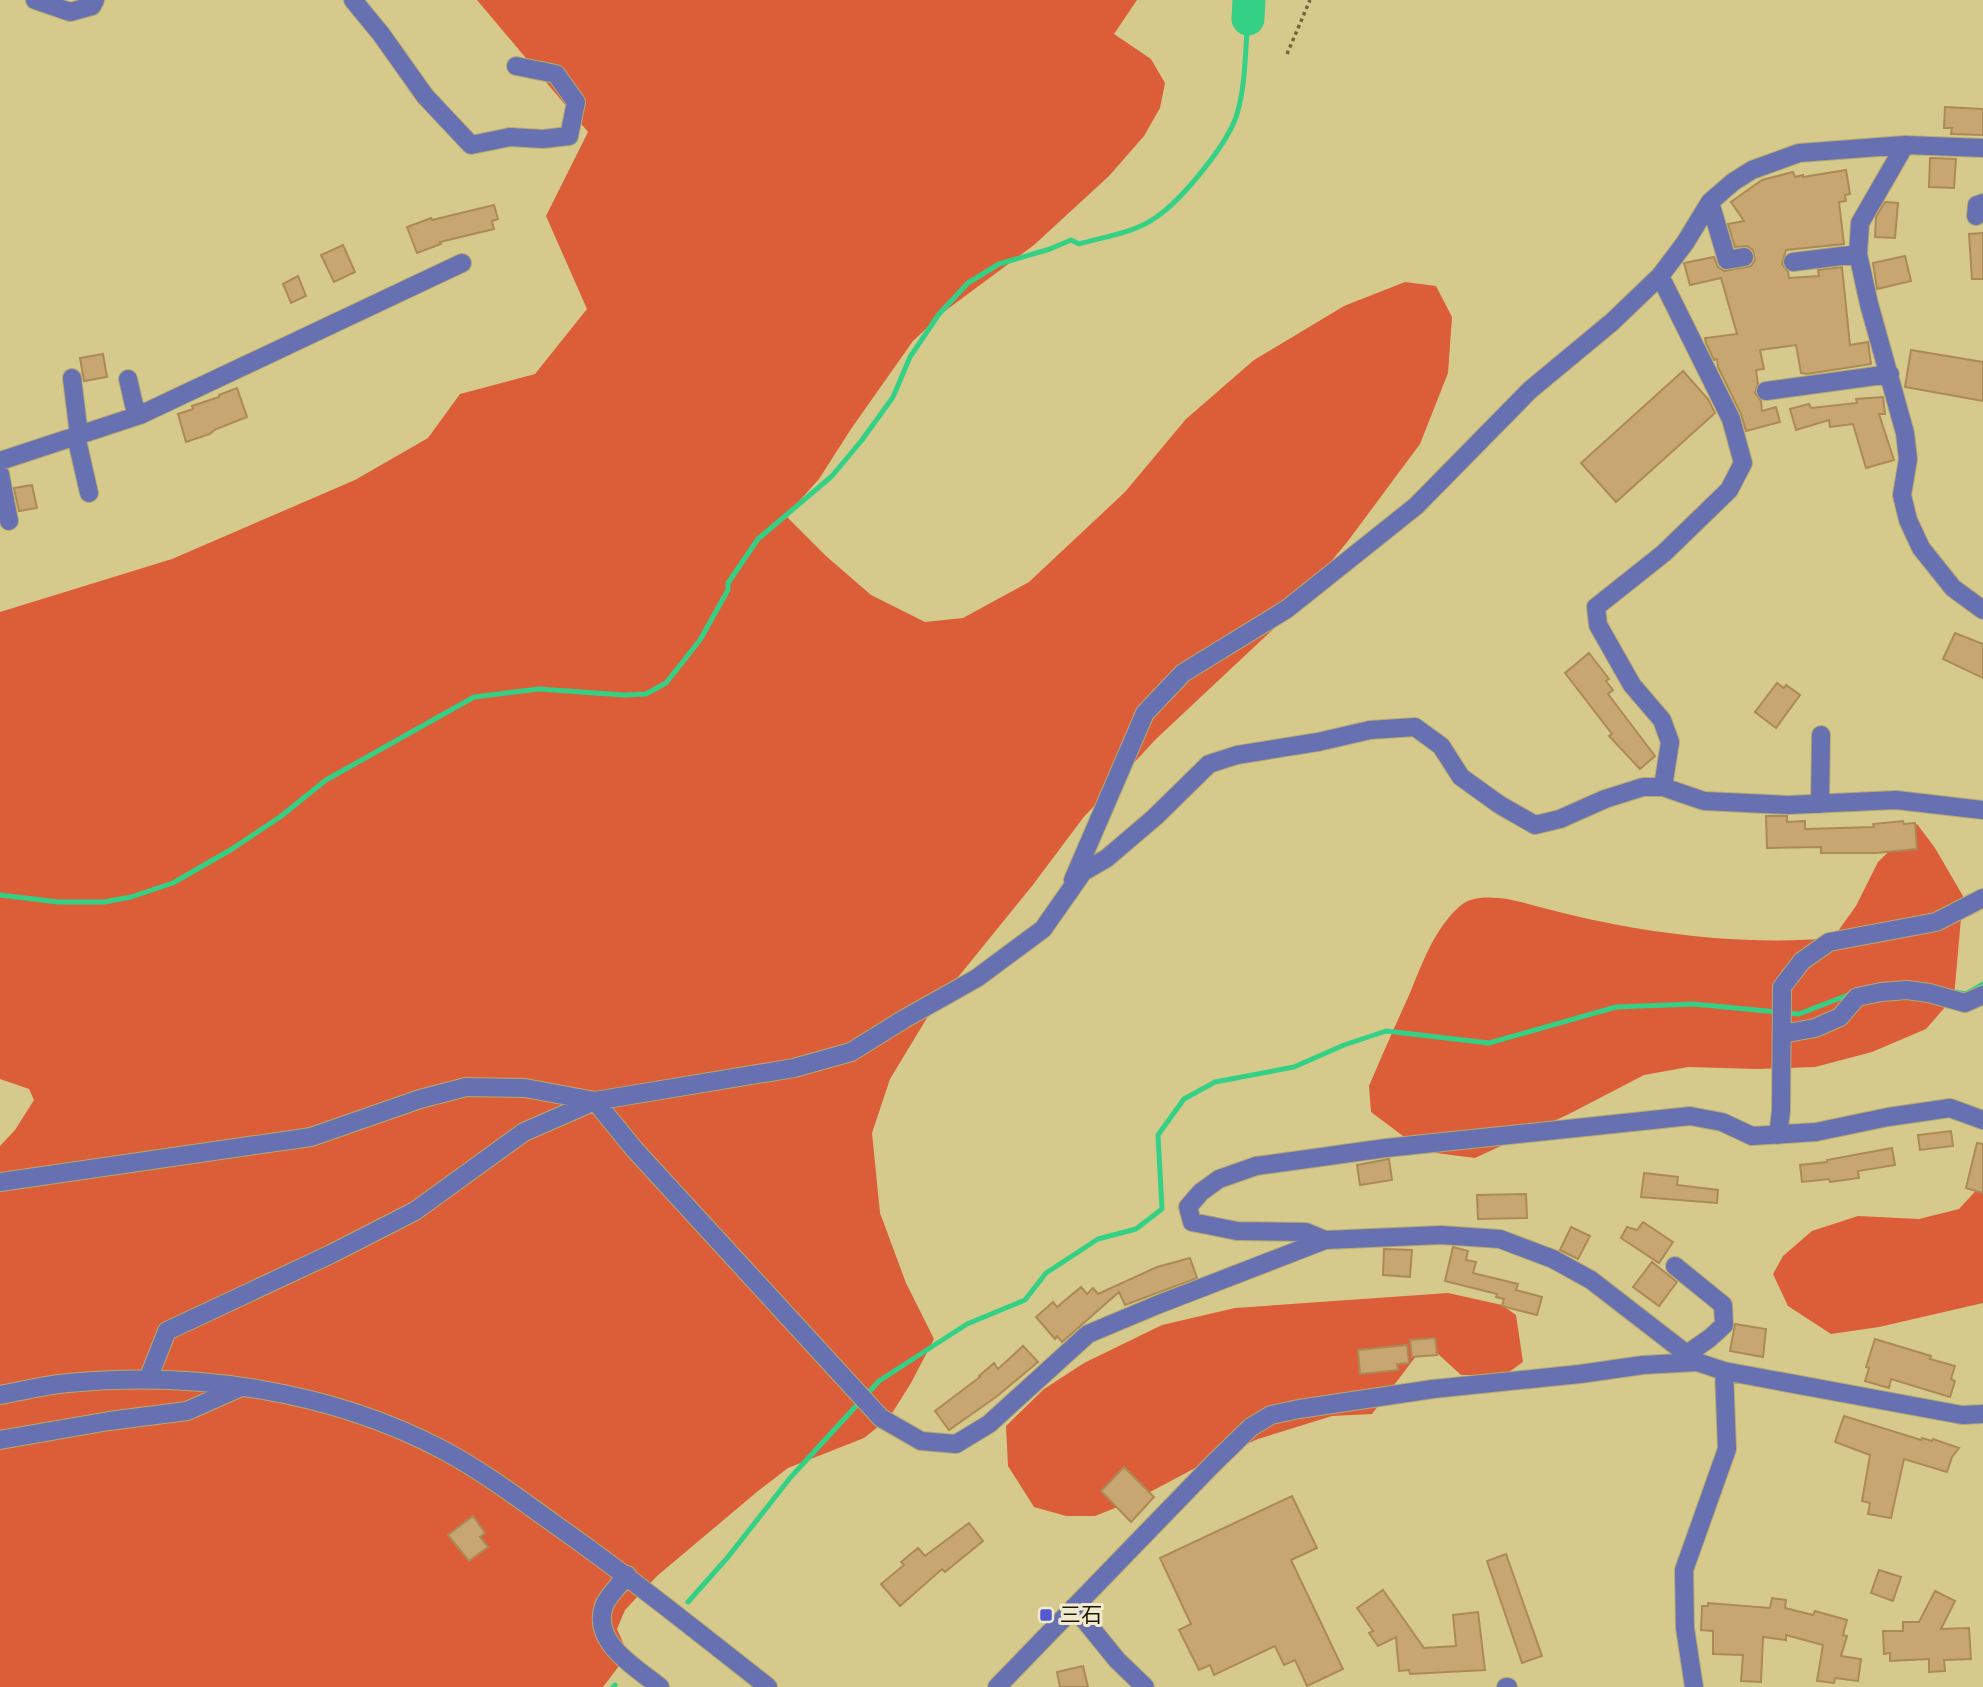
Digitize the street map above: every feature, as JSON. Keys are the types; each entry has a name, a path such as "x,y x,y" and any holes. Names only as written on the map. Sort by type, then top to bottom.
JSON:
{"street":[{"path":"35,0 69,12 92,6 95,0"},
{"path":"353,0 382,34 425,96 471,145 510,137 543,139 569,136 576,102 556,74 516,66"},
{"path":"1905,145 1860,223 1858,254 1905,433 1908,459 1902,495 1908,520 1921,548 1953,588 1983,610"},
{"path":"1067,896 1145,713 1183,673 1287,609 1416,506 1530,390 1612,322 1660,276 1685,243 1710,202 1733,182 1752,170 1799,153 1905,145 1983,148"},
{"path":"1710,202 1727,260 1744,257"},
{"path":"1793,262 1858,254"},
{"path":"0,461 140,415 462,263"},
{"path":"1660,276 1731,419 1744,463 1729,490 1664,553 1596,607 1598,625 1632,685 1662,720 1670,742 1663,787"},
{"path":"1766,391 1890,374"},
{"path":"72,378 78,436 89,492"},
{"path":"128,379 134,405 140,415"},
{"path":"0,474 9,521"},
{"path":"148,1379 167,1331 331,1254 415,1211 524,1132 595,1101 794,1068 851,1052 977,978 1044,929 1083,872 1107,858 1155,817 1209,764 1237,755 1318,742 1370,730 1415,727 1441,746 1461,776 1500,805 1535,825 1560,819 1605,799 1643,787 1663,787 1704,801 1788,805 1896,800 1983,810"},
{"path":"1820,804 1821,735"},
{"path":"1777,1135 1781,1111 1782,987 1802,961 1829,942 1936,922 1983,898"},
{"path":"1782,1031 1815,1028 1840,1017 1857,997 1881,992 1907,990 1965,1003 1983,995"},
{"path":"0,1182 311,1137 420,1099 467,1087 525,1088 595,1101 635,1150 881,1418 921,1441 956,1444 989,1424 1088,1335 1157,1305 1325,1240 1441,1235 1500,1239 1553,1259 1591,1280 1692,1358 1724,1371 1962,1415 1983,1414"},
{"path":"1325,1240 1306,1231 1237,1231 1192,1222 1188,1207 1201,1192 1219,1179 1256,1166 1386,1147 1690,1116 1722,1122 1752,1136 1816,1132 1950,1108 1983,1119"},
{"path":"997,1687 1232,1445 1251,1427 1271,1415 1433,1389 1580,1374 1692,1358 1724,1325 1723,1305 1675,1266"},
{"path":"1694,1687 1685,1628 1684,1570 1727,1449 1724,1371"},
{"path":"0,1395 66,1383 148,1379 243,1385 367,1417 441,1450 487,1476 627,1575 768,1687"},
{"path":"0,1440 187,1411 243,1385"},
{"path":"627,1575 605,1604 602,1617 605,1636 615,1650 660,1687"},
{"path":"1073,1607 1117,1660 1145,1687"}],"path":[{"path":"1287,54 1310,0"}],"shaded area":[{"path":"477,0 1137,0 1114,34 1151,59 1165,83 1160,108 1144,136 1109,176 1034,245 945,311 913,341 819,479 786,516 871,595 925,622 963,618 1029,582 1125,492 1186,419 1254,360 1344,306 1405,282 1436,286 1452,317 1448,373 1420,444 1348,541 1283,620 1156,739 1083,818 1032,886 933,1008 890,1079 872,1133 880,1213 906,1283 934,1339 889,1418 864,1438 788,1468 657,1576 625,1610 617,1629 628,1654 603,1687 0,1687 0,1146 15,1130 34,1100 29,1089 0,1079 0,612 172,559 355,480 428,438 460,394 535,374 587,309 546,216 588,132"},
{"path":"1917,824 1935,848 1963,896 1954,997 1926,1029 1872,1052 1815,1067 1688,1067 1644,1075 1475,1158 1436,1153 1403,1136 1371,1112 1369,1086 1425,958 1443,925 1467,901 1505,899 1605,922 1681,935 1758,940 1833,938 1856,906 1878,862"},
{"path":"1983,1183 1983,1303 1879,1327 1831,1334 1788,1306 1773,1274 1783,1256 1812,1231 1858,1216 1919,1219 1959,1209"},
{"path":"1448,1293 1502,1305 1516,1315 1523,1362 1505,1375 1461,1375 1426,1343 1372,1414 1332,1416 1258,1439 1135,1500 1095,1516 1066,1516 1034,1507 1008,1466 1006,1426 1044,1389 1084,1363 1162,1325 1235,1308"}],"building":[{"path":"1945,107 1983,109 1983,135 1951,134 1952,128 1944,128"},
{"path":"1930,158 1956,159 1954,188 1929,187"},
{"path":"1846,170 1850,194 1845,195 1846,201 1839,202 1844,244 1786,250 1782,264 1789,278 1819,276 1818,270 1842,267 1850,345 1868,342 1871,364 1807,374 1801,373 1796,345 1760,350 1764,369 1756,370 1758,384 1755,393 1761,401 1762,411 1776,407 1780,422 1746,431 1717,359 1714,360 1705,338 1737,334 1721,278 1690,285 1684,263 1714,257 1718,267 1724,271 1751,266 1755,260 1753,250 1747,246 1735,247 1728,224 1744,221 1731,202 1762,180 1793,172 1795,177 1803,177"},
{"path":"1885,202 1898,203 1895,238 1875,237 1876,217"},
{"path":"494,205 498,219 492,221 494,229 440,242 441,244 417,253 407,227 431,218 432,220"},
{"path":"1983,233 1983,279 1972,279 1969,234"},
{"path":"343,245 355,272 334,282 321,255"},
{"path":"1905,256 1911,281 1877,289 1873,263"},
{"path":"298,276 306,296 291,303 283,284"},
{"path":"1911,350 1983,362 1983,401 1905,387"},
{"path":"103,354 107,377 84,381 80,358"},
{"path":"1683,371 1708,399 1715,413 1616,502 1581,463"},
{"path":"237,388 247,417 186,442 178,414"},
{"path":"1883,397 1885,414 1879,414 1894,460 1866,468 1853,424 1830,427 1829,420 1796,430 1790,409 1809,404 1811,408 1857,403 1856,399"},
{"path":"32,485 37,508 19,511 14,488"},
{"path":"1955,633 1983,644 1983,678 1943,659"},
{"path":"1589,653 1609,679 1606,681 1613,690 1608,694 1655,756 1640,769 1609,736 1612,734 1565,673"},
{"path":"1777,683 1784,688 1786,685 1800,695 1776,728 1755,712"},
{"path":"1766,816 1787,816 1787,822 1805,821 1805,829 1874,827 1873,824 1903,821 1904,824 1915,823 1917,849 1876,853 1821,853 1821,847 1767,848"},
{"path":"1951,1131 1953,1146 1920,1150 1918,1135"},
{"path":"1977,1143 1983,1144 1983,1193 1966,1188"},
{"path":"1892,1148 1895,1165 1858,1171 1859,1178 1802,1182 1800,1165"},
{"path":"1389,1159 1392,1180 1360,1185 1357,1165"},
{"path":"1644,1173 1678,1177 1677,1185 1718,1190 1717,1203 1641,1197"},
{"path":"1526,1194 1527,1218 1478,1219 1477,1195"},
{"path":"1643,1222 1673,1242 1659,1263 1621,1238 1627,1227 1637,1230"},
{"path":"1571,1227 1590,1236 1578,1259 1560,1250"},
{"path":"1453,1247 1468,1251 1466,1260 1476,1262 1473,1273 1518,1284 1516,1290 1542,1297 1537,1315 1502,1306 1504,1299 1496,1297 1497,1294 1445,1281"},
{"path":"1384,1249 1412,1250 1410,1277 1383,1275"},
{"path":"1190,1258 1197,1278 1125,1305 1119,1292 1062,1342 1057,1336 1055,1339 1036,1317 1053,1302 1057,1307 1081,1287 1087,1294 1093,1288 1098,1294 1157,1267"},
{"path":"1652,1262 1677,1282 1659,1306 1633,1287"},
{"path":"1735,1324 1766,1329 1763,1357 1730,1351"},
{"path":"1435,1338 1437,1355 1412,1357 1410,1340"},
{"path":"1875,1339 1955,1366 1951,1379 1955,1381 1950,1397 1891,1379 1889,1388 1865,1381 1869,1368 1866,1367"},
{"path":"1407,1345 1409,1363 1397,1364 1398,1370 1360,1374 1358,1350"},
{"path":"1023,1346 1038,1362 996,1397 949,1430 935,1411 994,1363 998,1369"},
{"path":"1844,1416 1921,1440 1933,1439 1959,1448 1952,1457 1947,1472 1904,1459 1891,1518 1868,1514 1870,1503 1862,1501 1870,1455 1835,1442"},
{"path":"1124,1467 1154,1497 1131,1522 1101,1491"},
{"path":"1292,1496 1317,1548 1291,1560 1343,1669 1307,1686 1295,1660 1284,1665 1275,1646 1214,1675 1210,1665 1199,1670 1179,1630 1191,1624 1160,1558"},
{"path":"473,1516 485,1533 480,1537 488,1547 469,1561 448,1535"},
{"path":"969,1523 983,1541 945,1572 942,1569 900,1606 881,1584 904,1565 901,1562 918,1548 925,1556"},
{"path":"1506,1554 1542,1656 1522,1663 1487,1561"},
{"path":"1879,1570 1901,1577 1893,1601 1871,1593"},
{"path":"1383,1590 1424,1648 1456,1646 1453,1615 1478,1612 1485,1670 1410,1674 1409,1670 1399,1671 1396,1637 1378,1646 1369,1633 1373,1631 1357,1608"},
{"path":"1935,1591 1955,1601 1941,1629 1969,1628 1971,1659 1944,1660 1945,1671 1929,1672 1929,1659 1890,1661 1890,1653 1884,1654 1883,1631 1903,1631 1903,1622 1919,1622"},
{"path":"1772,1598 1786,1600 1785,1608 1813,1615 1815,1611 1847,1620 1843,1635 1847,1636 1841,1656 1861,1659 1858,1681 1835,1678 1834,1683 1817,1681 1823,1645 1786,1635 1786,1640 1763,1637 1761,1682 1741,1681 1743,1655 1713,1654 1713,1631 1701,1630 1702,1606 1708,1606 1708,1603 1770,1608"},
{"path":"1083,1666 1088,1687 1060,1687 1057,1672"}],"waterway":[{"path":"1248,19 1249,0"},
{"path":"0,895 58,902 104,902 131,897 173,883 280,817 326,780 474,697 539,689 646,694 666,683 700,640 728,590 728,583 758,539 832,476 862,440 893,397 910,357 939,314 968,283 999,264 1071,240 1079,244 1138,227 1166,210 1190,186 1224,141 1237,114 1244,79 1248,19"},
{"path":"1955,992 1966,994 1983,984"},
{"path":"688,1602 728,1557 790,1478 879,1381 967,1324 1025,1300 1046,1273 1098,1239 1136,1229 1162,1209 1158,1135 1184,1099 1215,1082 1294,1067 1344,1045 1386,1031 1489,1043 1616,1007 1693,1004 1799,1014 1853,993"}],"place":[{"name":"三石","path":"1046,1615"}]}
